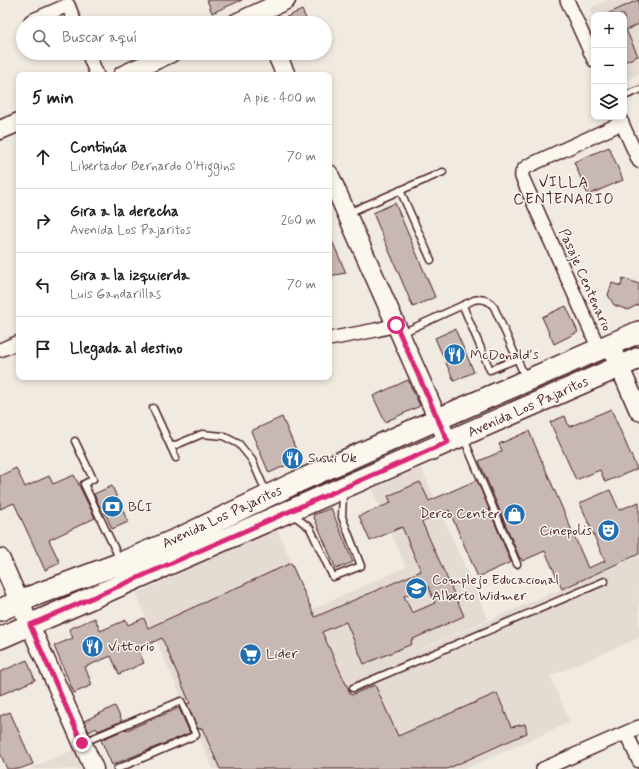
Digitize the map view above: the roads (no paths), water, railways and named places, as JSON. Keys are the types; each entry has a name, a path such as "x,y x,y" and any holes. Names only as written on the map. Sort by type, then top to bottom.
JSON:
{"main road":[{"name":"Avenida Los Pajaritos","path":"0,610 121,563 202,528 267,496 438,419 639,332"},
{"name":"Avenida Los Pajaritos","path":"0,638 639,358"}],"street":[{"path":"258,12 286,0"},
{"path":"568,0 591,53"},
{"path":"43,16 64,7"},
{"path":"64,7 65,16"},
{"path":"64,7 70,16"},
{"path":"81,60 87,72"},
{"path":"91,60 96,72"},
{"path":"130,72 156,60"},
{"path":"279,60 285,72"},
{"path":"620,120 639,161"},
{"name":"Pasaje Centenario","path":"604,347 522,178 522,175 523,170 528,166 620,120"},
{"path":"0,130 16,123"},
{"path":"333,196 347,213 438,419 455,438"},
{"path":"332,339 376,330 398,329"},
{"path":"0,350 16,343"},
{"path":"604,347 620,367 637,401"},
{"path":"0,558 94,769"},
{"path":"543,769 566,764 639,727"},
{"path":"626,733 639,761"}],"lane":[{"path":"627,95 639,90"},
{"path":"347,213 443,172"},
{"path":"400,190 431,260"},
{"path":"398,329 479,299 483,299 491,303 496,311 527,380"},
{"path":"463,306 490,370 517,359"},
{"path":"154,408 176,458"},
{"path":"171,447 202,434 223,436 239,444 252,460 267,496"},
{"path":"455,438 517,564"},
{"path":"75,441 94,480 84,484 121,563"},
{"path":"289,511 310,528 333,577 361,566 342,517 343,487"},
{"path":"354,688 606,581"},
{"path":"82,743 181,700 196,735 117,769"}],"place":[{"name":"McDonald's","path":"454,355"},
{"name":"Sushi Ok","path":"293,458"},
{"name":"BCI","path":"112,507"},
{"name":"Derco Center","path":"515,514"},
{"name":"Cinepolis","path":"608,531"},
{"name":"Complejo Educacional Alberto Widmer","path":"417,588"},
{"name":"Vittorio","path":"92,647"},
{"name":"Lider","path":"250,654"}],"district":[{"name":"VILLA CENTENARIO","path":"564,192"}]}
